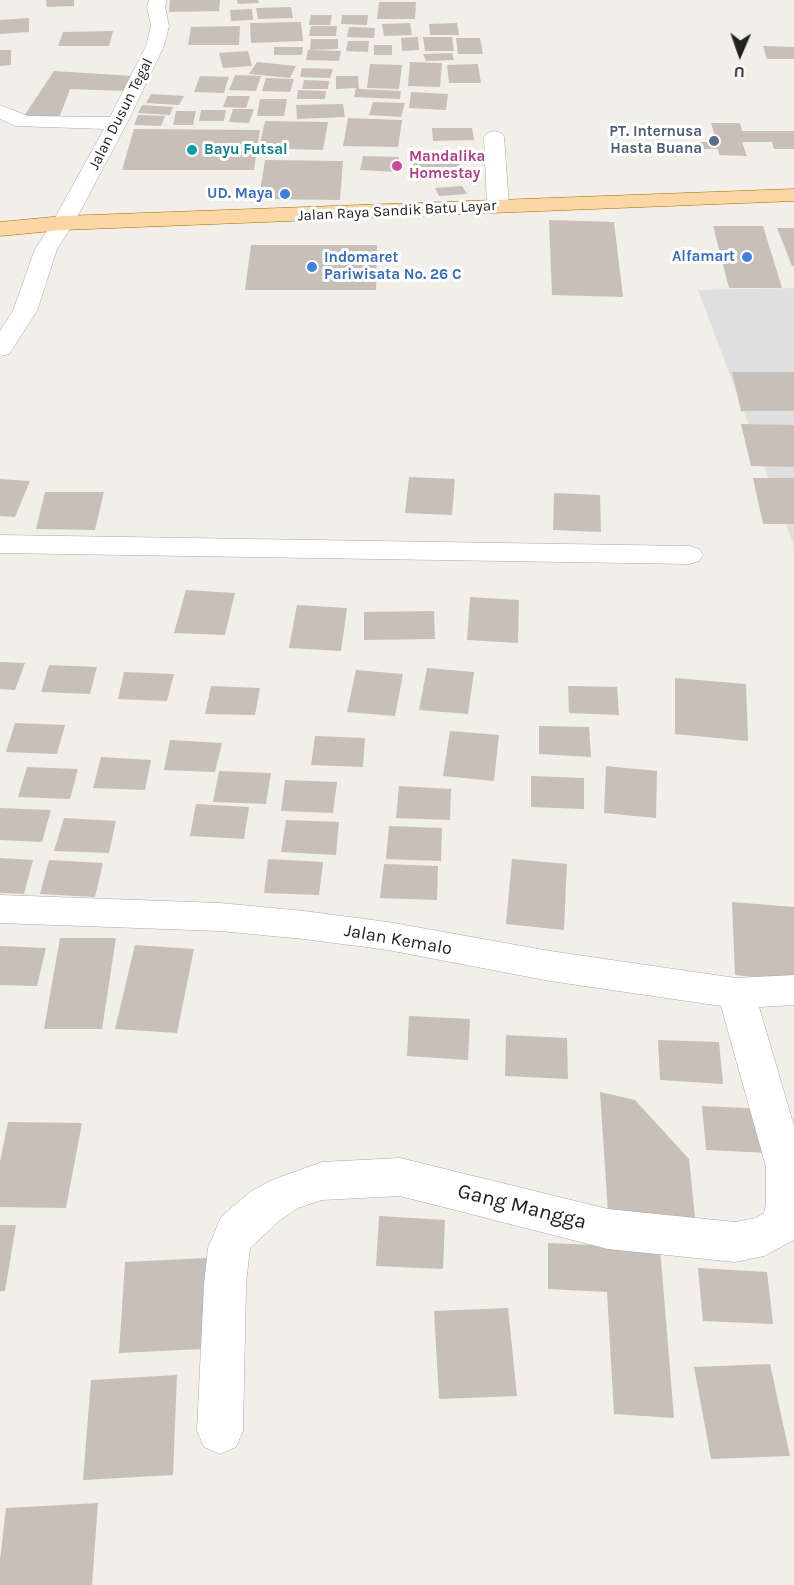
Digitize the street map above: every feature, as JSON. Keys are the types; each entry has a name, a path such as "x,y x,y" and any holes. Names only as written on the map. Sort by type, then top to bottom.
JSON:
{"main road":[{"name":"Jalan Raya Sandik Batu Layar","path":"0,229 63,223 794,195"}],"street":[{"name":"Jalan Dusun Tegal","path":"63,223 117,123 159,36 156,7 158,0"},
{"path":"0,111 16,120 28,122 117,123"},
{"path":"494,137 498,206"},
{"path":"0,349 25,311 46,249 63,223"},
{"path":"0,544 689,555"},
{"name":"Jalan Kemalo","path":"0,909 220,917 304,924 388,936 550,966 736,993 794,990"},
{"name":"Gang Mangga","path":"220,1431 225,1284 229,1248 236,1231 265,1206 286,1193 322,1181 400,1177 608,1228 735,1242 764,1236 781,1225 787,1204 786,1167 736,993"}],"shaded area":[{"path":"794,288 794,546 698,290"}],"building":[{"path":"46,0 74,0 74,6 47,7"},
{"path":"170,0 220,0 219,11 169,12"},
{"path":"237,0 258,0 259,3 238,4"},
{"path":"379,2 416,2 415,19 377,19"},
{"path":"291,7 293,18 258,19 256,8"},
{"path":"252,9 253,20 231,21 230,10"},
{"path":"311,15 332,15 330,25 309,25"},
{"path":"342,15 368,15 367,25 341,24"},
{"path":"29,18 29,32 0,34 0,20"},
{"path":"301,22 303,41 251,43 250,23"},
{"path":"410,23 412,35 384,36 382,24"},
{"path":"457,23 459,35 430,35 429,24"},
{"path":"240,26 239,45 188,45 191,27"},
{"path":"311,26 337,26 336,36 309,36"},
{"path":"349,27 375,28 374,38 347,37"},
{"path":"113,31 109,46 58,46 63,32"},
{"path":"418,37 419,50 402,51 401,38"},
{"path":"423,37 452,37 454,51 425,51"},
{"path":"456,38 480,38 483,54 458,54"},
{"path":"311,39 338,39 338,49 310,50"},
{"path":"348,41 369,41 368,52 346,51"},
{"path":"374,45 392,45 392,55 374,55"},
{"path":"763,46 794,47 794,59 767,59"},
{"path":"274,47 303,47 302,55 274,55"},
{"path":"0,50 11,50 11,65 0,66"},
{"path":"308,50 341,51 339,61 306,60"},
{"path":"248,51 252,66 223,68 219,53"},
{"path":"452,53 454,60 426,61 423,54"},
{"path":"257,62 296,66 290,78 249,74"},
{"path":"410,62 442,63 440,87 408,86"},
{"path":"370,64 402,65 399,89 367,88"},
{"path":"478,64 481,83 449,83 447,65"},
{"path":"302,68 333,69 330,78 300,77"},
{"path":"54,71 134,76 128,91 70,89 58,121 22,119"},
{"path":"235,75 261,76 256,91 229,90"},
{"path":"200,76 229,77 224,93 194,92"},
{"path":"336,76 358,76 359,89 401,91 400,99 354,97 356,88 336,89"},
{"path":"266,78 294,79 290,92 262,91"},
{"path":"304,80 329,81 328,89 302,89"},
{"path":"298,90 326,91 325,99 297,99"},
{"path":"411,92 448,94 446,110 409,108"},
{"path":"151,94 184,96 179,105 146,103"},
{"path":"227,96 250,96 246,108 223,107"},
{"path":"260,99 287,99 284,116 257,116"},
{"path":"373,102 405,103 401,117 369,115"},
{"path":"343,104 345,117 297,119 296,105"},
{"path":"142,105 173,107 170,115 138,113"},
{"path":"233,109 254,109 249,123 229,122"},
{"path":"201,110 226,110 224,121 199,121"},
{"path":"176,111 196,111 193,125 173,125"},
{"path":"138,115 165,116 161,126 134,125"},
{"path":"348,118 402,120 398,147 343,146"},
{"path":"265,121 328,122 323,150 259,148"},
{"path":"711,123 740,123 742,131 794,131 794,149 774,149 772,142 742,142 747,156 719,155 718,149 702,149 700,142 717,142"},
{"path":"432,128 472,128 474,140 433,141"},
{"name":"Bayu Futsal","path":"134,129 260,130 254,170 122,170"},
{"path":"413,154 459,154 460,167 413,167"},
{"path":"363,156 399,157 397,172 360,170"},
{"path":"265,160 343,161 340,200 259,199"},
{"path":"462,186 467,194 439,196 435,188"},
{"path":"549,220 614,222 623,297 552,295"},
{"name":"Alfamart","path":"713,226 763,226 782,288 729,288"},
{"path":"777,228 794,228 794,266 792,266"},
{"name":"Indomaret Pariwisata No. 26 C","path":"251,245 377,245 376,290 245,290"},
{"path":"732,372 794,372 794,411 741,411"},
{"path":"741,424 794,425 794,467 751,466"},
{"path":"409,477 455,479 452,515 405,513"},
{"path":"753,478 794,478 794,524 763,524"},
{"path":"0,479 30,481 15,517 0,516"},
{"path":"45,492 104,492 95,530 36,529"},
{"path":"554,493 600,495 601,532 553,530"},
{"path":"186,590 235,593 225,635 174,633"},
{"path":"470,597 519,600 518,643 467,640"},
{"path":"297,605 347,608 341,651 289,648"},
{"path":"434,611 435,639 364,640 364,612"},
{"path":"0,662 25,663 15,690 0,689"},
{"path":"49,665 97,667 90,694 41,692"},
{"path":"427,668 474,672 468,714 419,710"},
{"path":"356,670 403,674 395,716 347,712"},
{"path":"124,672 174,674 167,701 118,699"},
{"path":"675,678 746,684 748,741 675,734"},
{"path":"211,686 260,688 255,715 205,714"},
{"path":"568,686 617,687 619,715 569,713"},
{"path":"15,723 65,725 57,754 6,752"},
{"path":"539,726 589,727 591,757 539,754"},
{"path":"450,731 499,735 494,781 443,776"},
{"path":"315,736 365,738 363,767 311,765"},
{"path":"170,740 222,743 215,772 164,770"},
{"path":"101,757 151,760 145,790 93,788"},
{"path":"606,766 657,771 656,818 604,813"},
{"path":"27,767 78,769 70,799 18,797"},
{"path":"219,771 271,773 266,804 213,802"},
{"path":"531,776 584,778 584,809 531,807"},
{"path":"285,780 337,782 333,813 281,811"},
{"path":"399,786 451,789 450,820 396,818"},
{"path":"196,804 249,807 244,839 190,836"},
{"path":"0,808 51,810 42,842 0,840"},
{"path":"64,818 116,821 109,853 54,851"},
{"path":"286,820 339,822 336,855 281,852"},
{"path":"389,826 442,828 441,861 386,859"},
{"path":"0,858 33,860 24,894 0,893"},
{"path":"268,859 323,862 319,895 264,893"},
{"path":"512,859 567,864 564,930 506,924"},
{"path":"49,860 103,863 95,897 40,894"},
{"path":"384,864 438,866 437,900 380,898"},
{"path":"732,902 794,907 794,981 735,975"},
{"path":"60,938 116,938 102,1029 44,1029"},
{"path":"135,945 194,949 177,1033 115,1029"},
{"path":"0,946 46,948 37,986 0,985"},
{"path":"409,1016 470,1019 468,1060 407,1056"},
{"path":"506,1035 567,1038 568,1079 505,1076"},
{"path":"658,1040 719,1042 723,1084 660,1080"},
{"path":"600,1092 635,1100 689,1159 695,1218 608,1213"},
{"path":"702,1106 765,1109 770,1153 706,1150"},
{"path":"8,1122 82,1123 66,1208 0,1207 0,1162"},
{"path":"379,1216 445,1220 443,1269 376,1266"},
{"path":"0,1225 16,1225 5,1291 0,1291"},
{"path":"548,1243 660,1248 674,1418 614,1414 607,1292 548,1289"},
{"path":"207,1258 204,1349 119,1353 125,1262"},
{"path":"698,1268 767,1272 773,1324 703,1321"},
{"path":"508,1308 517,1396 439,1399 434,1311"},
{"path":"770,1364 790,1456 711,1459 694,1367"},
{"path":"177,1375 173,1475 83,1480 91,1380"},
{"path":"98,1503 92,1585 0,1585 0,1560 6,1508"}],"place":[{"name":"PT. Internusa Hasta Buana","path":"714,141"},
{"name":"Bayu Futsal","path":"192,150"},
{"name":"Mandalika Homestay","path":"397,166"},
{"name":"UD. Maya","path":"285,194"},
{"name":"Alfamart","path":"747,257"},
{"name":"Indomaret Pariwisata No. 26 C","path":"312,267"}]}
